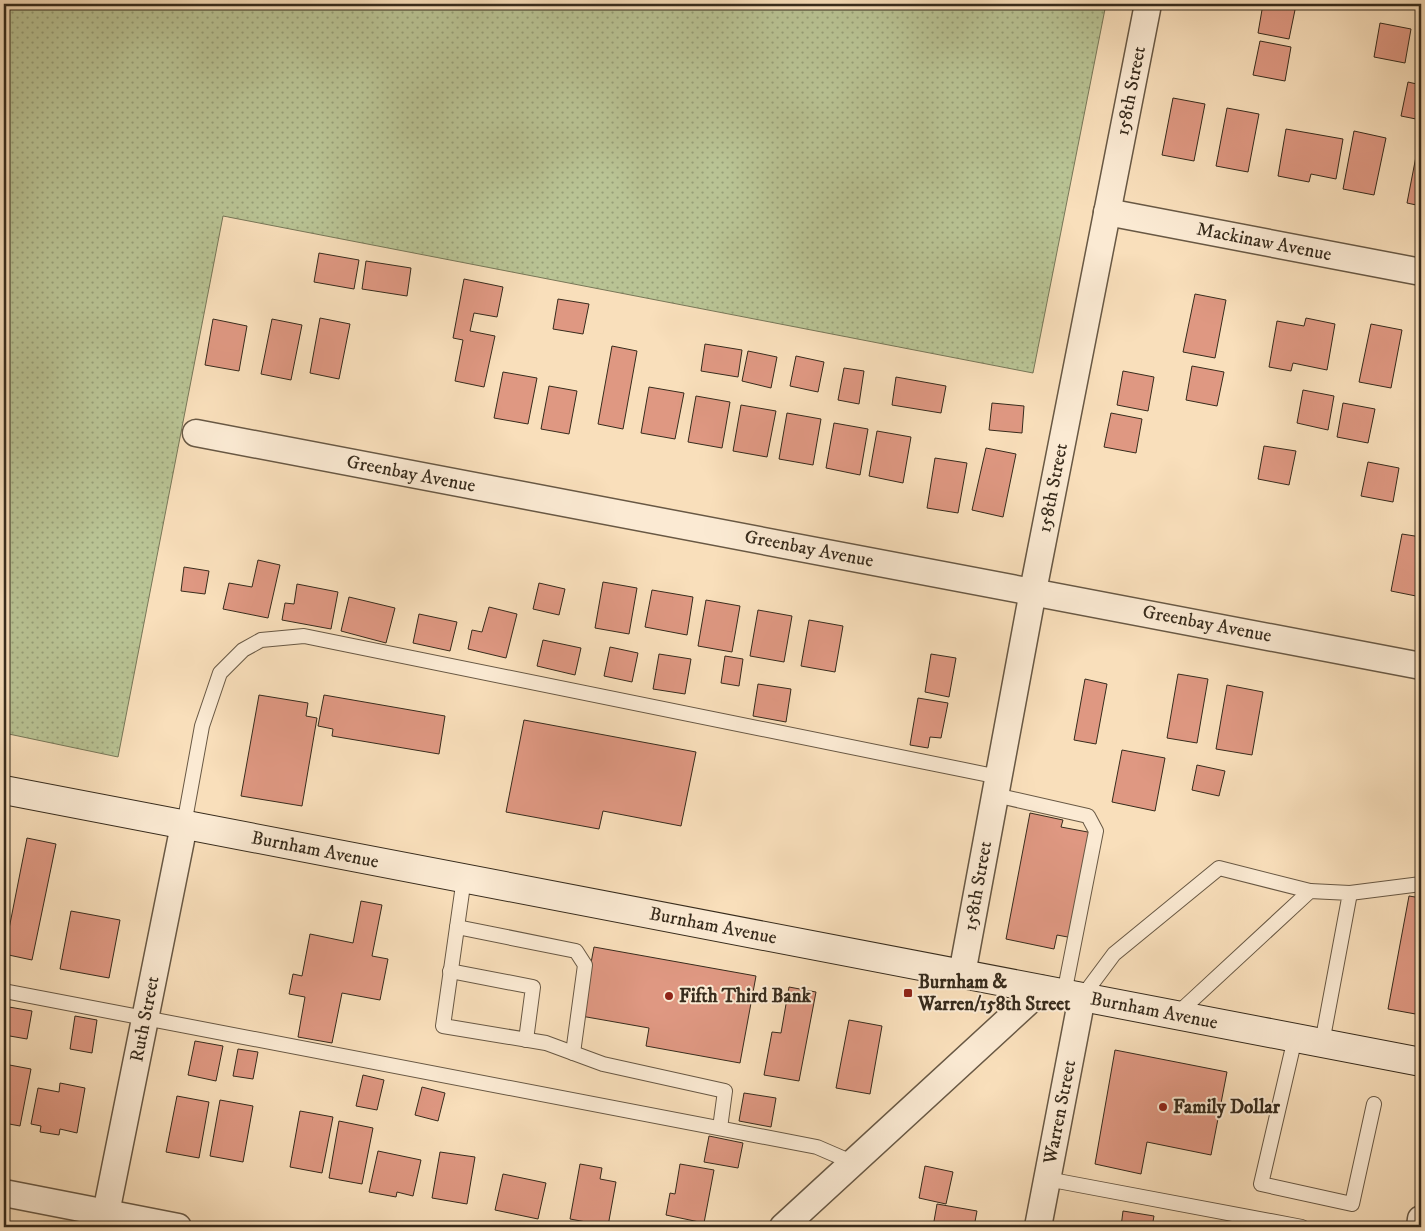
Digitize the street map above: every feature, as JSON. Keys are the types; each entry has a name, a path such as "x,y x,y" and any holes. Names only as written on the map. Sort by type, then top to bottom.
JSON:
{"main road":[{"name":"Burnham Avenue","path":"4,790 1421,1062"}],"street":[{"name":"158th Street","path":"962,974 1033,591 1148,4"},
{"name":"Mackinaw Avenue","path":"1107,212 1421,272"},
{"name":"Greenbay Avenue","path":"196,433 1421,666"},
{"name":"Ruth Street","path":"106,1213 184,825"},
{"path":"782,1227 854,1163 1063,993"},
{"name":"Warren Street","path":"1038,1227 1047,1179 1063,993"},
{"path":"4,1193 178,1227"},
{"path":"1420,1227 1421,1219"}],"lane":[{"path":"184,825 202,726 220,673 243,650 261,640 304,636 997,786 1088,816 1096,831 1063,993"},
{"path":"1063,993 1219,868 1310,891 1350,893 1421,884"},
{"path":"464,878 443,1026 546,1043 603,1064 725,1091 720,1128"},
{"path":"1176,1015 1310,891"},
{"path":"1322,1043 1350,893"},
{"path":"457,927 576,951 584,966 573,1053"},
{"path":"450,971 533,987 526,1040"},
{"path":"4,991 146,1016 817,1147 854,1163"},
{"path":"1295,1038 1261,1184 1352,1204 1374,1104"},
{"path":"1047,1179 1230,1221 1302,1227"}],"green space":[{"path":"8,4 1106,4 1033,373 223,216 118,757 4,733 4,10"}],"building":[{"path":"1263,4 1296,5 1289,39 1258,33"},
{"path":"1380,23 1411,29 1405,63 1374,57"},
{"path":"1260,41 1291,47 1285,81 1253,75"},
{"path":"1408,82 1421,85 1421,120 1401,116"},
{"path":"1173,98 1205,104 1194,161 1162,155"},
{"path":"1227,108 1259,114 1248,172 1216,166"},
{"path":"1286,129 1343,139 1336,179 1311,174 1309,182 1278,176"},
{"path":"1354,131 1386,138 1374,195 1343,189"},
{"path":"1418,146 1421,146 1421,206 1407,203"},
{"path":"319,253 359,260 354,289 314,282"},
{"path":"366,261 411,268 407,296 362,289"},
{"path":"464,279 503,287 497,317 474,313 470,331 495,336 484,387 455,381 463,340 453,338"},
{"path":"1195,294 1226,300 1215,358 1183,352"},
{"path":"558,299 589,304 583,334 553,329"},
{"path":"320,318 350,324 339,379 310,373"},
{"path":"1306,318 1335,324 1327,370 1293,363 1291,371 1269,367 1277,321 1304,326"},
{"path":"213,319 247,326 239,371 205,365"},
{"path":"272,319 302,325 291,380 261,374"},
{"path":"1371,324 1402,330 1391,388 1359,382"},
{"path":"705,344 742,350 738,377 701,371"},
{"path":"612,346 637,351 623,429 598,424"},
{"path":"748,351 777,357 771,388 742,381"},
{"path":"796,356 824,362 818,392 790,386"},
{"path":"1192,366 1224,372 1217,406 1186,400"},
{"path":"844,368 864,371 859,404 838,400"},
{"path":"1123,371 1154,377 1148,411 1117,405"},
{"path":"503,372 537,378 528,424 494,418"},
{"path":"896,377 946,386 941,413 892,405"},
{"path":"549,386 577,391 569,434 541,429"},
{"path":"649,387 684,393 675,439 641,433"},
{"path":"1303,390 1334,396 1328,430 1297,423"},
{"path":"696,396 730,402 722,448 688,442"},
{"path":"992,403 1024,406 1022,433 989,430"},
{"path":"1343,403 1375,409 1368,443 1337,437"},
{"path":"741,405 776,411 767,457 733,451"},
{"path":"787,413 821,419 813,465 779,459"},
{"path":"1111,413 1142,419 1136,453 1104,447"},
{"path":"834,423 868,429 860,475 826,468"},
{"path":"877,431 911,437 903,483 869,476"},
{"path":"1264,446 1296,451 1289,485 1258,479"},
{"path":"986,448 1016,454 1003,517 972,510"},
{"path":"935,458 967,463 958,513 927,508"},
{"path":"1368,462 1399,468 1393,502 1361,496"},
{"path":"1402,534 1421,537 1421,597 1391,591"},
{"path":"258,560 280,565 268,618 223,609 229,583 252,587"},
{"path":"184,567 209,571 205,594 181,591"},
{"path":"603,582 637,588 629,634 595,628"},
{"path":"539,583 565,589 559,615 533,609"},
{"path":"297,584 338,592 331,629 282,620 285,603 294,604"},
{"path":"652,590 693,597 687,635 645,627"},
{"path":"349,597 395,608 386,643 341,631"},
{"path":"706,600 740,606 732,652 698,646"},
{"path":"489,607 517,614 506,658 468,649 472,630 482,632"},
{"path":"758,610 792,616 784,662 750,656"},
{"path":"419,614 457,622 450,651 413,643"},
{"path":"809,620 843,626 835,672 801,666"},
{"path":"543,640 581,648 575,675 537,666"},
{"path":"610,647 638,653 632,682 604,676"},
{"path":"659,654 691,659 685,694 653,689"},
{"path":"931,654 956,658 949,697 925,692"},
{"path":"725,656 743,659 739,686 721,683"},
{"path":"1178,674 1208,679 1197,743 1167,738"},
{"path":"1085,679 1107,684 1096,744 1074,740"},
{"path":"758,684 791,689 786,722 753,716"},
{"path":"1227,685 1263,692 1252,755 1216,749"},
{"path":"259,695 308,703 306,716 317,718 302,806 241,796"},
{"path":"324,695 445,716 439,754 332,736 333,729 318,726"},
{"path":"918,698 948,703 941,738 930,737 928,748 910,745"},
{"path":"524,720 696,752 681,826 603,811 599,829 506,812"},
{"path":"1122,750 1165,758 1155,811 1112,802"},
{"path":"1197,765 1225,771 1219,796 1192,790"},
{"path":"1030,813 1063,820 1061,827 1093,833 1073,938 1057,935 1054,949 1006,939"},
{"path":"27,838 56,844 32,960 4,954"},
{"path":"1409,896 1421,898 1421,1015 1388,1009"},
{"path":"361,901 382,905 372,956 388,959 380,1000 342,993 332,1043 298,1037 305,997 289,994 293,974 302,976 310,934 353,943"},
{"path":"71,911 120,920 109,978 60,969"},
{"name":"Fifth Third Bank","path":"594,947 756,976 740,1063 646,1046 649,1028 581,1016"},
{"path":"789,987 816,992 799,1081 764,1075 772,1032 781,1033"},
{"path":"9,1007 32,1011 27,1039 4,1035"},
{"path":"75,1016 97,1020 92,1053 70,1049"},
{"path":"849,1020 882,1026 870,1094 836,1088"},
{"path":"195,1041 223,1046 216,1081 188,1075"},
{"path":"238,1049 258,1052 253,1079 233,1076"},
{"name":"Family Dollar","path":"1115,1050 1227,1072 1211,1155 1147,1142 1141,1174 1095,1164"},
{"path":"4,1064 31,1069 20,1126 4,1123"},
{"path":"363,1075 384,1080 377,1110 356,1106"},
{"path":"60,1083 85,1088 77,1133 60,1129 59,1135 40,1132 41,1126 31,1124 38,1088 59,1092"},
{"path":"422,1087 445,1093 438,1121 415,1115"},
{"path":"744,1093 776,1098 771,1127 739,1121"},
{"path":"177,1096 209,1102 199,1158 166,1152"},
{"path":"220,1100 253,1106 243,1162 210,1156"},
{"path":"300,1111 333,1117 322,1173 290,1167"},
{"path":"339,1121 373,1128 362,1184 329,1178"},
{"path":"709,1136 743,1143 738,1168 704,1162"},
{"path":"378,1151 421,1160 413,1196 397,1192 396,1197 369,1192"},
{"path":"440,1152 475,1157 467,1204 432,1198"},
{"path":"580,1164 602,1168 600,1179 616,1182 608,1226 570,1219"},
{"path":"680,1164 714,1170 704,1223 666,1215 670,1193 675,1194"},
{"path":"925,1166 953,1172 946,1204 919,1198"},
{"path":"503,1174 546,1183 538,1219 495,1210"},
{"path":"937,1204 977,1211 974,1227 933,1227"},
{"path":"1123,1211 1154,1216 1152,1227 1121,1227"}],"place":[{"name":"Burnham & Warren/158th Street","path":"908,993"},
{"name":"Fifth Third Bank","path":"669,996"},
{"name":"Family Dollar","path":"1163,1107"}]}
